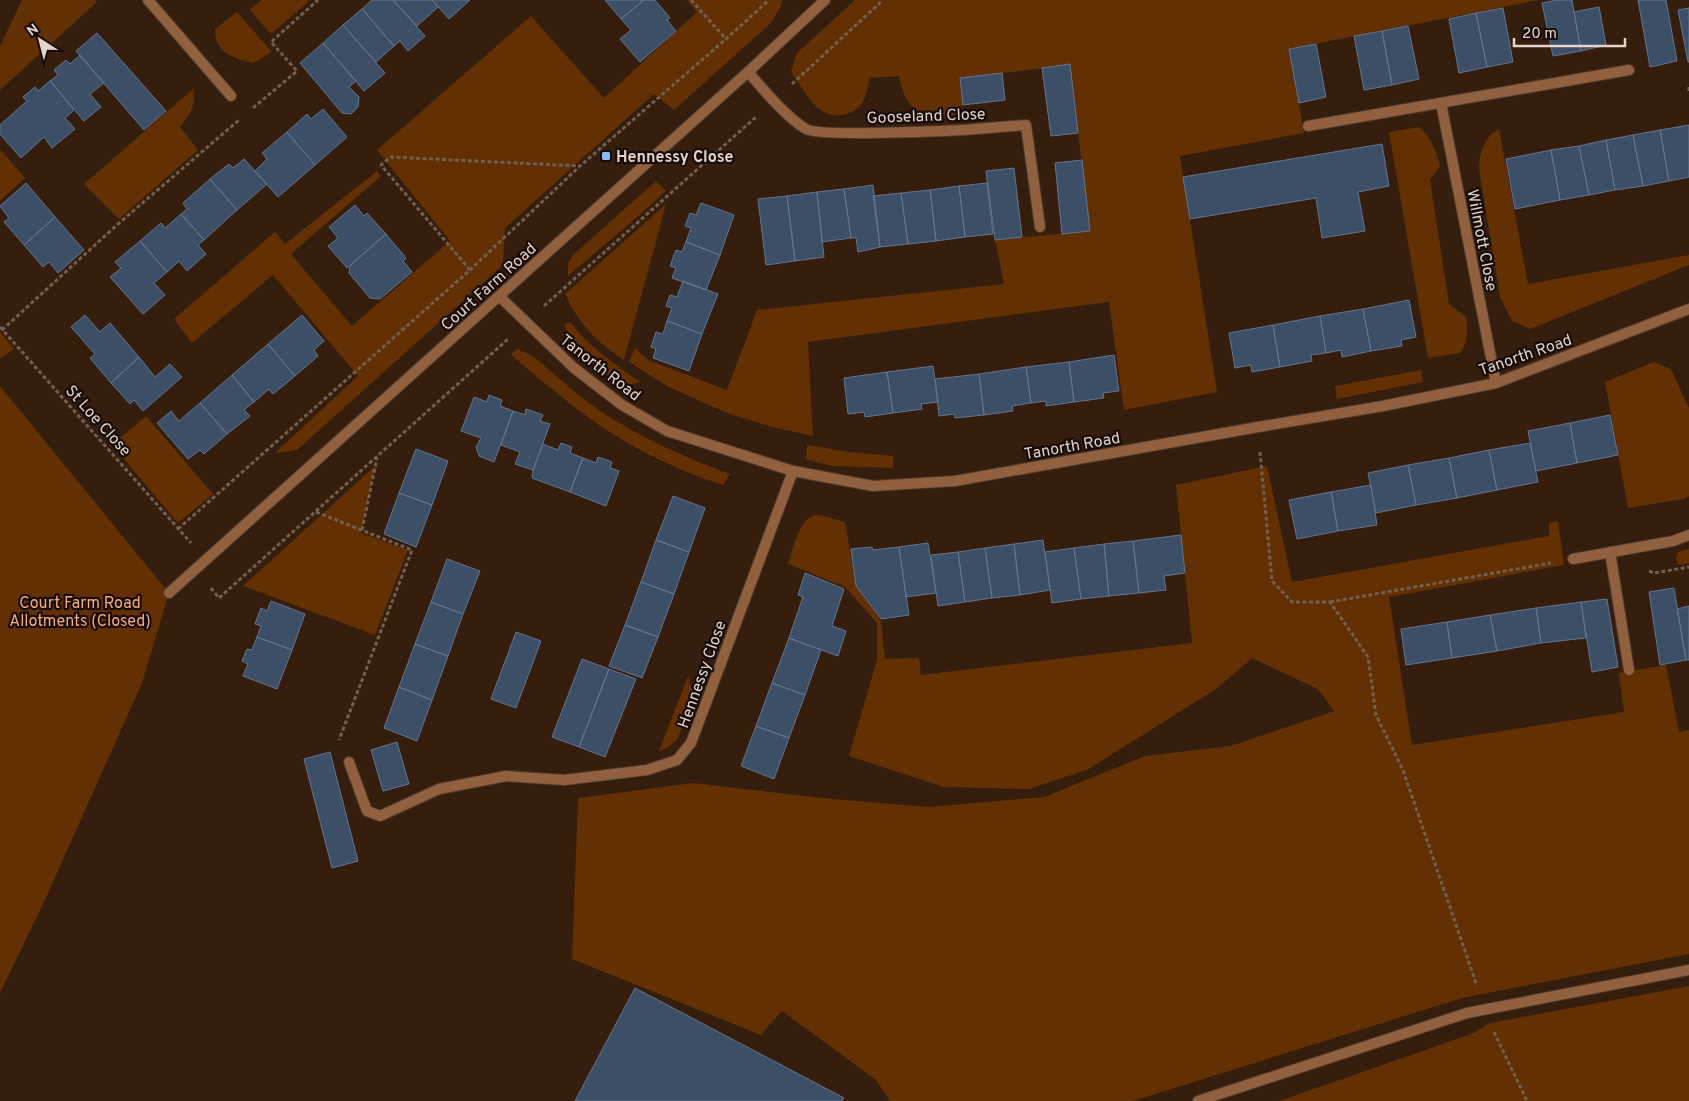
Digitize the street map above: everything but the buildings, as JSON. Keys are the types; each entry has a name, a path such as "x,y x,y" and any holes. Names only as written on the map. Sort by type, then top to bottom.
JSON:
{"street":[{"path":"148,0 231,96"},
{"name":"Court Farm Road","path":"169,593 748,72 825,0"},
{"path":"1308,126 1629,70"},
{"name":"Gooseland Close","path":"748,72 773,101 807,130 833,133 964,130 1026,125 1040,227"},
{"name":"Willmott Close","path":"1441,103 1496,383"},
{"name":"Tanorth Road","path":"499,296 574,368 622,405 667,431 793,471 873,486 956,481 1383,406 1496,383 1689,309"},
{"name":"Hennessy Close","path":"349,762 367,811 380,816 438,789 506,776 564,780 647,770 676,760 691,744 793,471"},
{"path":"1572,559 1674,541 1689,535"},
{"path":"1610,552 1629,670"},
{"path":"1198,1101 1467,1013 1689,970"}],"path":[{"path":"252,109 297,71 271,42 318,0"},
{"path":"691,0 726,39"},
{"path":"580,166 391,157 381,165 470,270 580,166 769,0"},
{"path":"1,329 118,224 245,116"},
{"name":"St Loe Close","path":"1,329 178,529 470,270"},
{"path":"1258,427 1272,581 1292,602 1330,602 1572,559"},
{"path":"362,530 377,457"},
{"path":"316,512 412,550 338,744 349,762"},
{"path":"1330,602 1368,657 1376,714 1403,770 1484,1010 1527,1101"}],"green space":[{"path":"22,0 95,0 97,2 0,90 0,46"},
{"path":"261,0 310,0 271,34 250,10"},
{"path":"687,0 782,0 780,8 771,23 674,110 654,94 505,228 503,265 297,450 275,453 358,376 273,275 192,343 174,319 275,232 285,244 377,171 381,176 291,254 352,326 450,241 377,150 531,16 604,98 697,12"},
{"path":"855,0 1539,0 1289,49 1304,133 1180,156 1217,392 1124,410 1109,302 808,342 813,436 772,427 727,413 669,387 629,362 635,348 648,360 727,390 757,310 1004,284 995,240 1090,231 1070,65 960,78 963,105 960,114 948,117 927,116 919,112 906,98 899,76 869,78 868,89 859,107 850,113 840,115 829,114 816,106 791,72 797,53"},
{"path":"237,12 272,52 253,63 226,53 218,44 215,29"},
{"path":"193,89 193,105 180,127 198,150 119,219 84,184"},
{"path":"1419,127 1427,135 1440,166 1430,180 1449,304 1466,317 1467,326 1466,341 1460,353 1428,358 1389,132"},
{"path":"1499,129 1528,284 1689,255 1689,265 1530,329 1512,321 1500,297 1479,169 1480,157 1484,146 1490,136"},
{"path":"0,149 25,178 0,201"},
{"path":"656,181 666,191 568,276 568,263 574,254"},
{"path":"666,204 624,360 589,332 570,305 565,294"},
{"path":"570,322 595,348 640,382 623,386 597,366 581,351 568,334 564,324"},
{"path":"0,332 14,349 0,359"},
{"path":"516,349 534,358 587,402 635,432 730,474 723,485 670,465 620,439 549,387 511,355"},
{"path":"1654,362 1671,369 1689,408 1689,496 1684,499 1628,508 1605,382"},
{"path":"1421,370 1423,382 1337,399 1335,386"},
{"name":"Court Farm Road Allotments (Closed)","path":"0,386 169,593 142,683 44,902 0,993"},
{"path":"146,416 213,494 178,523 112,445"},
{"path":"807,445 849,452 893,456 893,468 832,466 806,459"},
{"path":"375,466 361,533 408,550 375,635 243,586"},
{"path":"1267,466 1292,582 1549,536 1549,523 1558,521 1564,565 1389,597 1412,745 1624,712 1619,673 1666,665 1679,732 1689,730 1689,954 1462,998 1133,1101 890,1101 876,1080 782,1011 761,1035 572,959 578,798 693,783 832,799 929,807 1044,797 1145,756 1231,746 1334,711 1318,689 1252,658 1216,689 1087,770 1029,789 944,787 849,756 877,660 877,623 845,587 788,564 798,534 806,520 818,515 845,522 856,586 881,621 885,659 919,658 921,675 1192,643 1176,485"},
{"path":"1689,549 1689,563 1680,565 1677,563 1676,557 1678,552"},
{"path":"688,676 694,697 677,740 667,748 659,751"},
{"path":"1689,986 1689,1101 1279,1101 1474,1033 1490,1023"}],"place":[{"name":"Hennessy Close","path":"606,156"}]}
